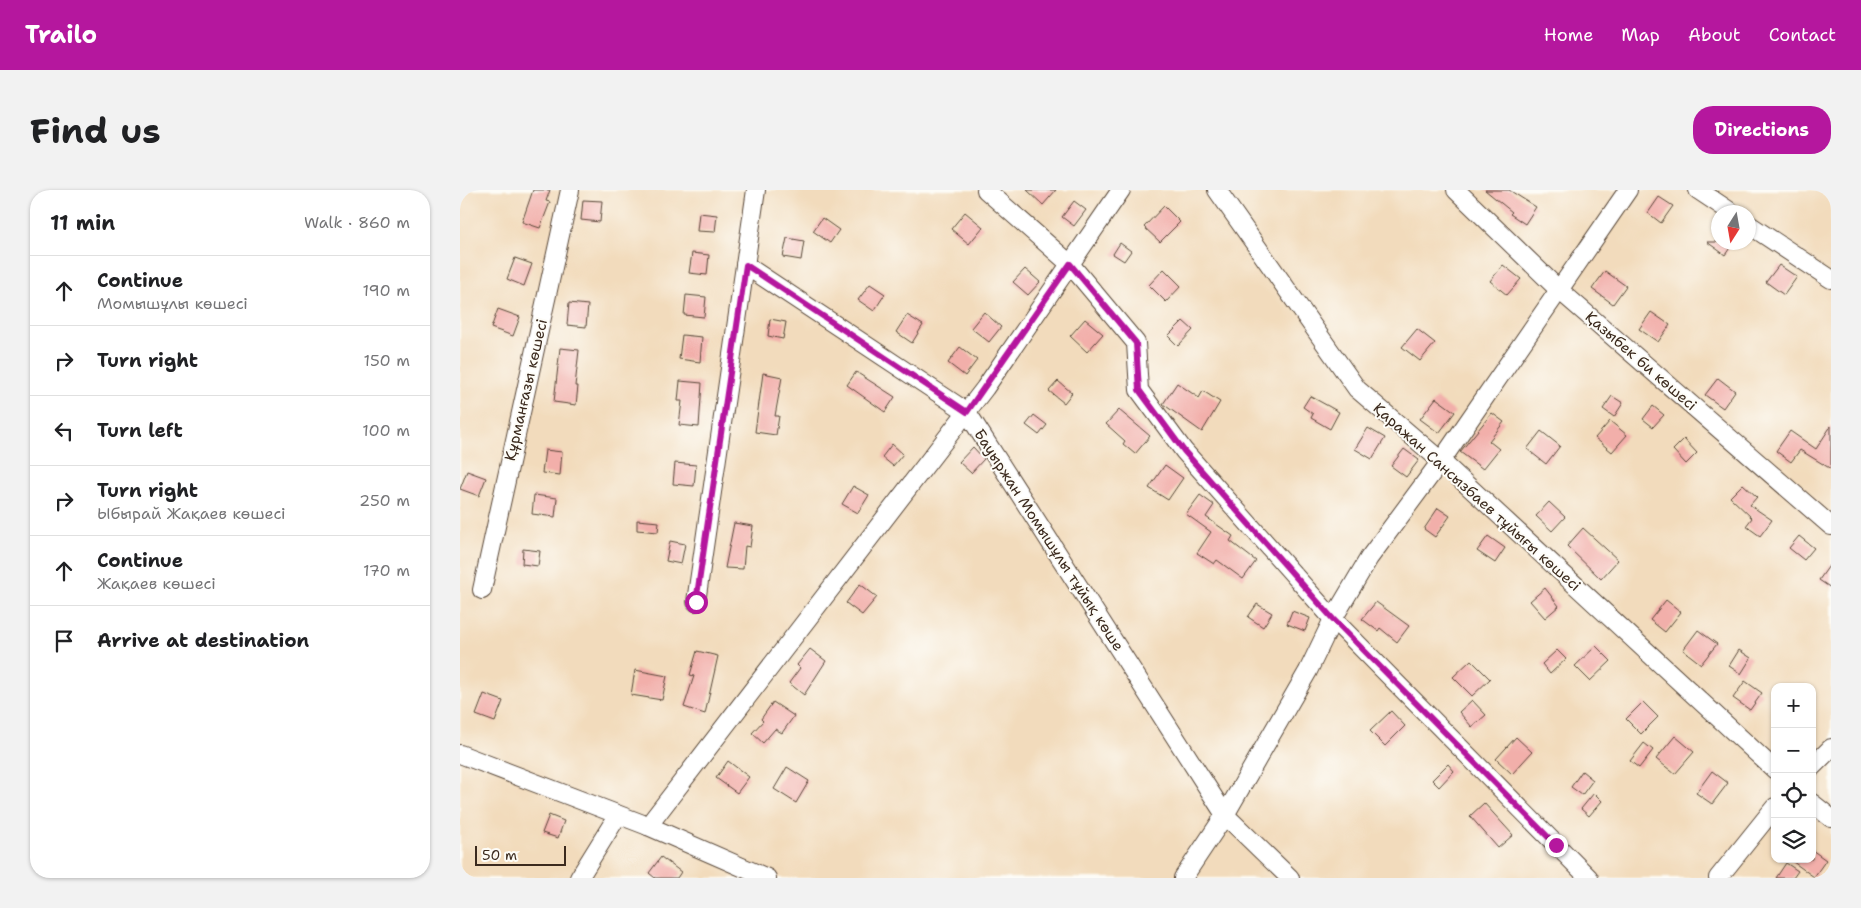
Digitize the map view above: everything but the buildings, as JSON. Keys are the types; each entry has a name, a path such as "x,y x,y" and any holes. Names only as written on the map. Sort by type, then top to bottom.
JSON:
{"street":[{"name":"Құрманғазы көшесі","path":"482,590 570,190"},
{"path":"696,602 756,190"},
{"path":"986,190 1070,264 1136,343 1139,390 1184,451 1333,619 1588,878"},
{"path":"648,826 967,412 1120,190"},
{"name":"Қаражан Сансызбаев тұйығы көшесі","path":"1217,190 1357,389 1441,461 1771,766"},
{"name":"Қазыбек би көшесі","path":"1456,190 1558,289 1831,526"},
{"path":"1183,878 1225,815 1308,671 1333,619 1369,558 1441,461 1628,190"},
{"path":"1698,190 1720,205"},
{"path":"1756,229 1831,279"},
{"name":"Бауыржан Момышұлы тұйық көше","path":"746,265 967,412 1225,815 1290,878"},
{"path":"1816,763 1831,748"},
{"path":"460,754 648,826 767,878"},
{"path":"1816,806 1831,818"},
{"path":"1718,878 1771,812"},
{"path":"579,878 618,814"}],"route":[{"path":"696,602 746,265 967,412 986,388 1070,264 1136,343 1139,390 1184,451 1333,619 1556,845"}]}
